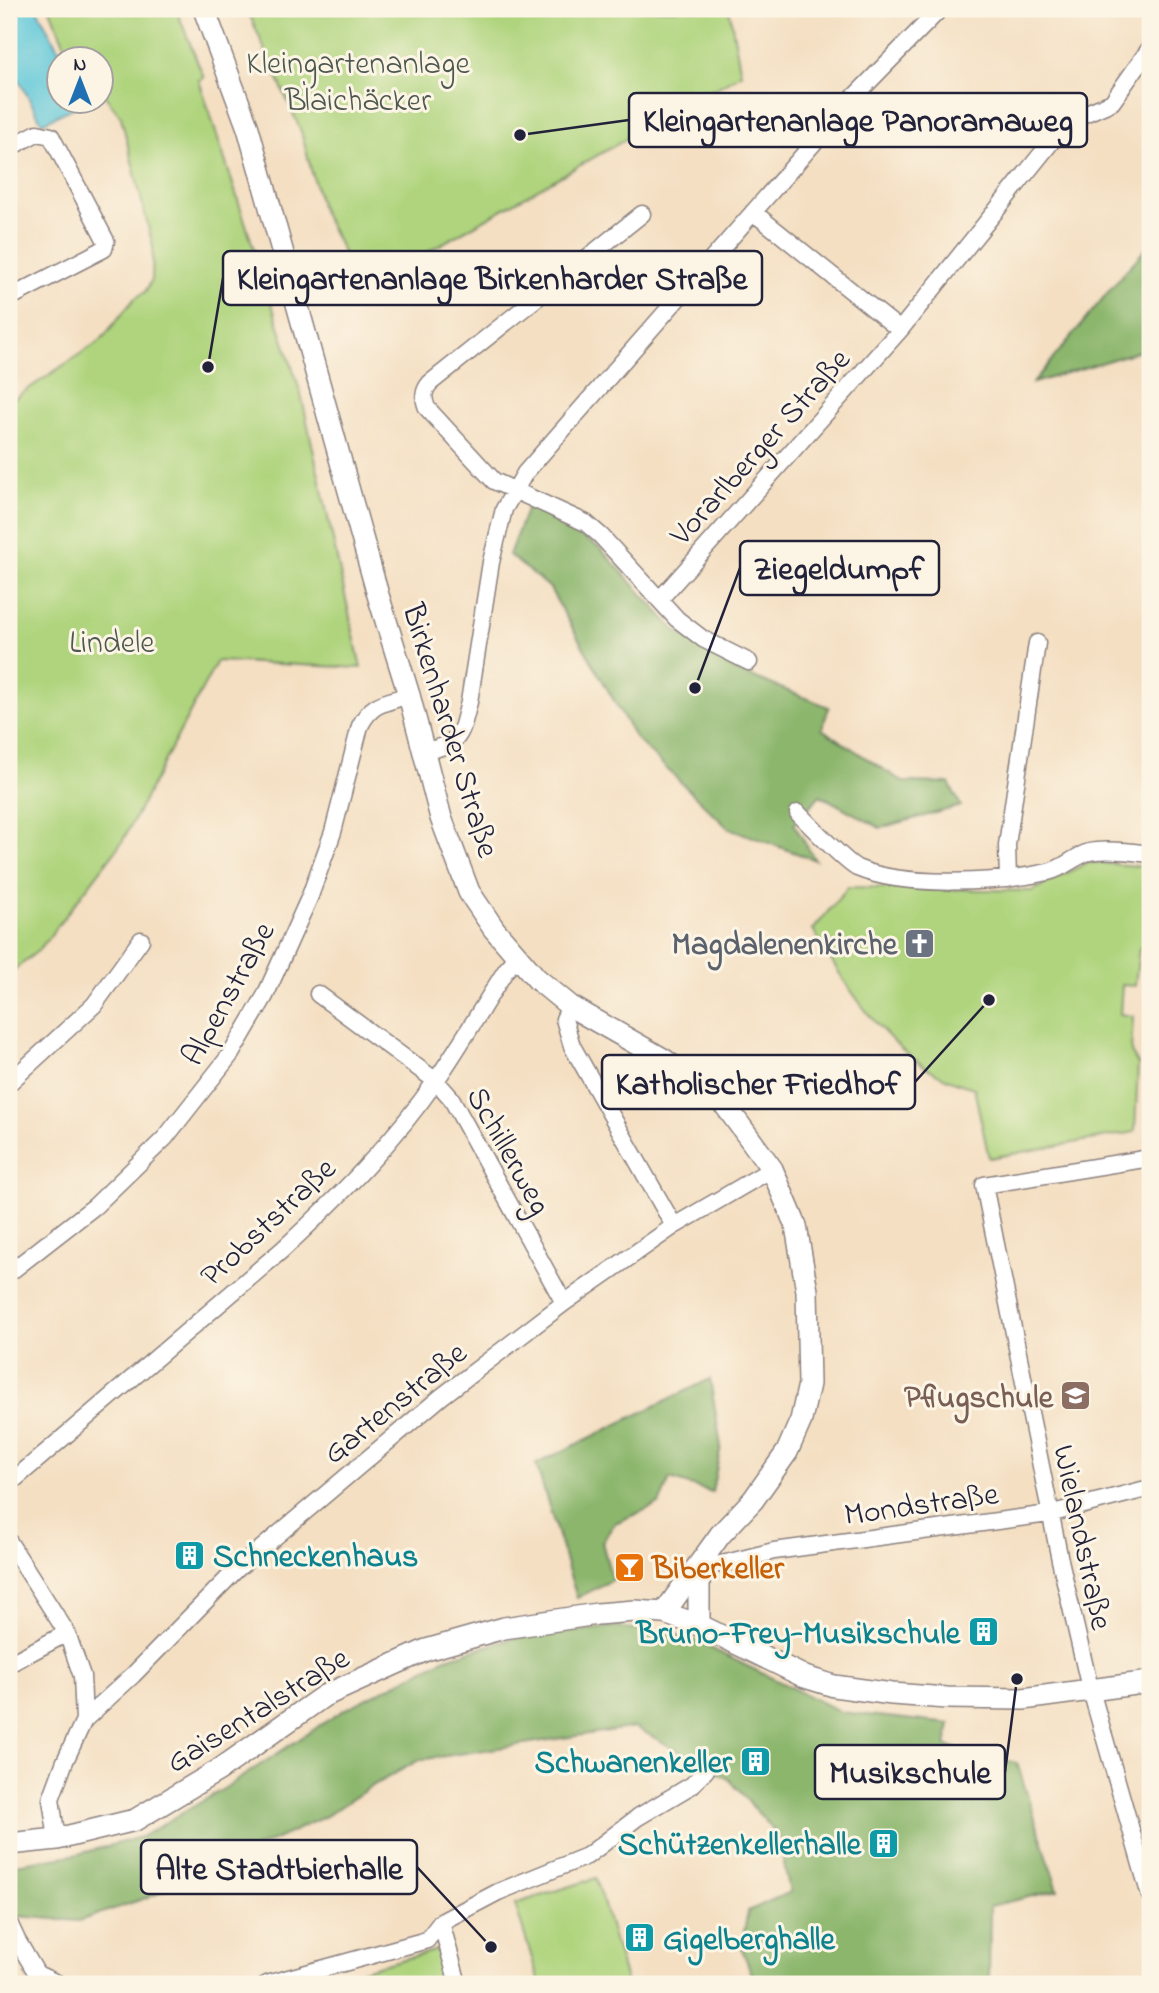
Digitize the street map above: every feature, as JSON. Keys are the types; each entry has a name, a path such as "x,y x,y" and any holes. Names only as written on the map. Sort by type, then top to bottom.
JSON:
{"main road":[{"name":"Birkenharder Straße","path":"204,9 248,128 378,595 409,695 440,818 469,892 494,929 537,979 570,1006 663,1059 725,1105 772,1169 796,1227 807,1291 809,1384 801,1420 788,1452 753,1500 720,1535 664,1613"},
{"path":"699,1566 699,1625"},
{"name":"Gaisentalstraße","path":"9,1844 57,1839 135,1820 219,1770 324,1696 426,1650 503,1628 610,1613 664,1613 699,1625 805,1677 834,1686 892,1694 993,1700 1023,1699 1150,1682"}],"street":[{"path":"423,752 454,742 459,736 470,702 491,562 504,509 525,472 854,96 940,9"},
{"name":"Vorarlberger Straße","path":"660,599 900,330 1068,121 1112,102 1150,48"},
{"path":"9,148 37,133 51,136 106,241 104,248 9,298"},
{"path":"753,212 900,330"},
{"path":"642,214 426,388 425,401 427,408 494,481 586,523 677,619 703,639 749,663"},
{"path":"1008,879 1007,845 1037,643"},
{"name":"Alpenstraße","path":"9,1273 95,1206 165,1138 231,1054 265,996 310,896 333,832 360,726 366,713 378,704 409,695"},
{"path":"798,813 855,867 895,877 934,881 1008,879 1052,871 1088,852 1150,854"},
{"path":"9,1083 94,1004 141,940"},
{"name":"Probststraße","path":"9,1484 326,1210 376,1156 436,1081 506,970 517,958"},
{"name":"Schillerweg","path":"318,993 436,1081 451,1098 564,1303"},
{"path":"570,1006 564,1019 572,1046 674,1226"},
{"name":"Wielandstraße","path":"1150,1158 984,1185 1049,1514 1091,1691 1150,1896"},
{"name":"Gartenstraße","path":"84,1720 133,1675 237,1569 441,1397 564,1303 674,1226 772,1169"},
{"name":"Mondstraße","path":"699,1566 722,1564 774,1551 1049,1514 1150,1488"},
{"path":"9,1542 67,1633 82,1676 84,1720 51,1799 57,1839"},
{"path":"9,1664 67,1633"},
{"path":"267,1984 427,1940 441,1922 498,1892 587,1856 638,1817 692,1785 706,1770"},
{"path":"441,1922 458,1984"},
{"path":"9,1923 13,1943 37,1974 59,1984"}],"green space":[{"name":"Lindele","path":"50,9 176,9 204,78 199,80 301,394 361,668 217,661 122,842 40,949 9,974 9,402 101,340 134,299 145,292 152,280 153,246 121,117 116,110 116,46 66,46"},
{"name":"Kleingartenanlage Blaichäcker","path":"247,9 729,9 741,74 362,289 322,211 301,131"},
{"path":"1150,244 1150,348 1033,383 1123,274"},
{"path":"528,505 600,548 675,630 735,670 829,707 822,729 903,782 949,783 961,806 880,828 820,795 794,824 815,860 728,828 636,739 549,587 509,555"},
{"path":"1088,862 1150,867 1149,940 1139,949 1135,986 1122,985 1120,1014 1133,1016 1131,1052 1138,1064 1135,1132 989,1158 974,1088 946,1078 899,1047 860,1003 813,930 848,887 1032,891"},
{"path":"710,1379 721,1446 712,1492 670,1479 659,1504 615,1523 602,1542 612,1580 577,1598 536,1464"},
{"path":"611,1627 658,1631 692,1639 841,1712 950,1724 946,1746 1017,1763 1058,1890 990,1906 989,1984 756,1984 741,1947 748,1911 790,1892 778,1836 730,1780 635,1727 419,1760 326,1816 157,1894 79,1921 16,1916 9,1893 9,1865 79,1854 141,1837 225,1788 342,1711 446,1658 511,1639"},
{"path":"596,1878 627,1984 540,1984 515,1904"},
{"path":"441,1949 450,1984 356,1984 352,1973"}],"water":[{"path":"9,9 37,9 56,46 46,46 46,116 56,116 42,123 12,67 9,68"}],"place":[{"name":"Kleingartenanlage Panoramaweg","path":"520,135"},
{"name":"Kleingartenanlage Birkenharder Straße","path":"208,367"},
{"name":"Ziegeldumpf","path":"695,688"},
{"name":"Magdalenenkirche","path":"920,943"},
{"name":"Katholischer Friedhof","path":"989,1000"},
{"name":"Pflugschule","path":"1076,1396"},
{"name":"Schneckenhaus","path":"190,1555"},
{"name":"Biberkeller","path":"629,1567"},
{"name":"Bruno-Frey-Musikschule","path":"983,1632"},
{"name":"Musikschule","path":"1017,1679"},
{"name":"Schwanenkeller","path":"755,1761"},
{"name":"Schützenkellerhalle","path":"884,1843"},
{"name":"Gigelberghalle","path":"640,1938"},
{"name":"Alte Stadtbierhalle","path":"491,1947"}]}
